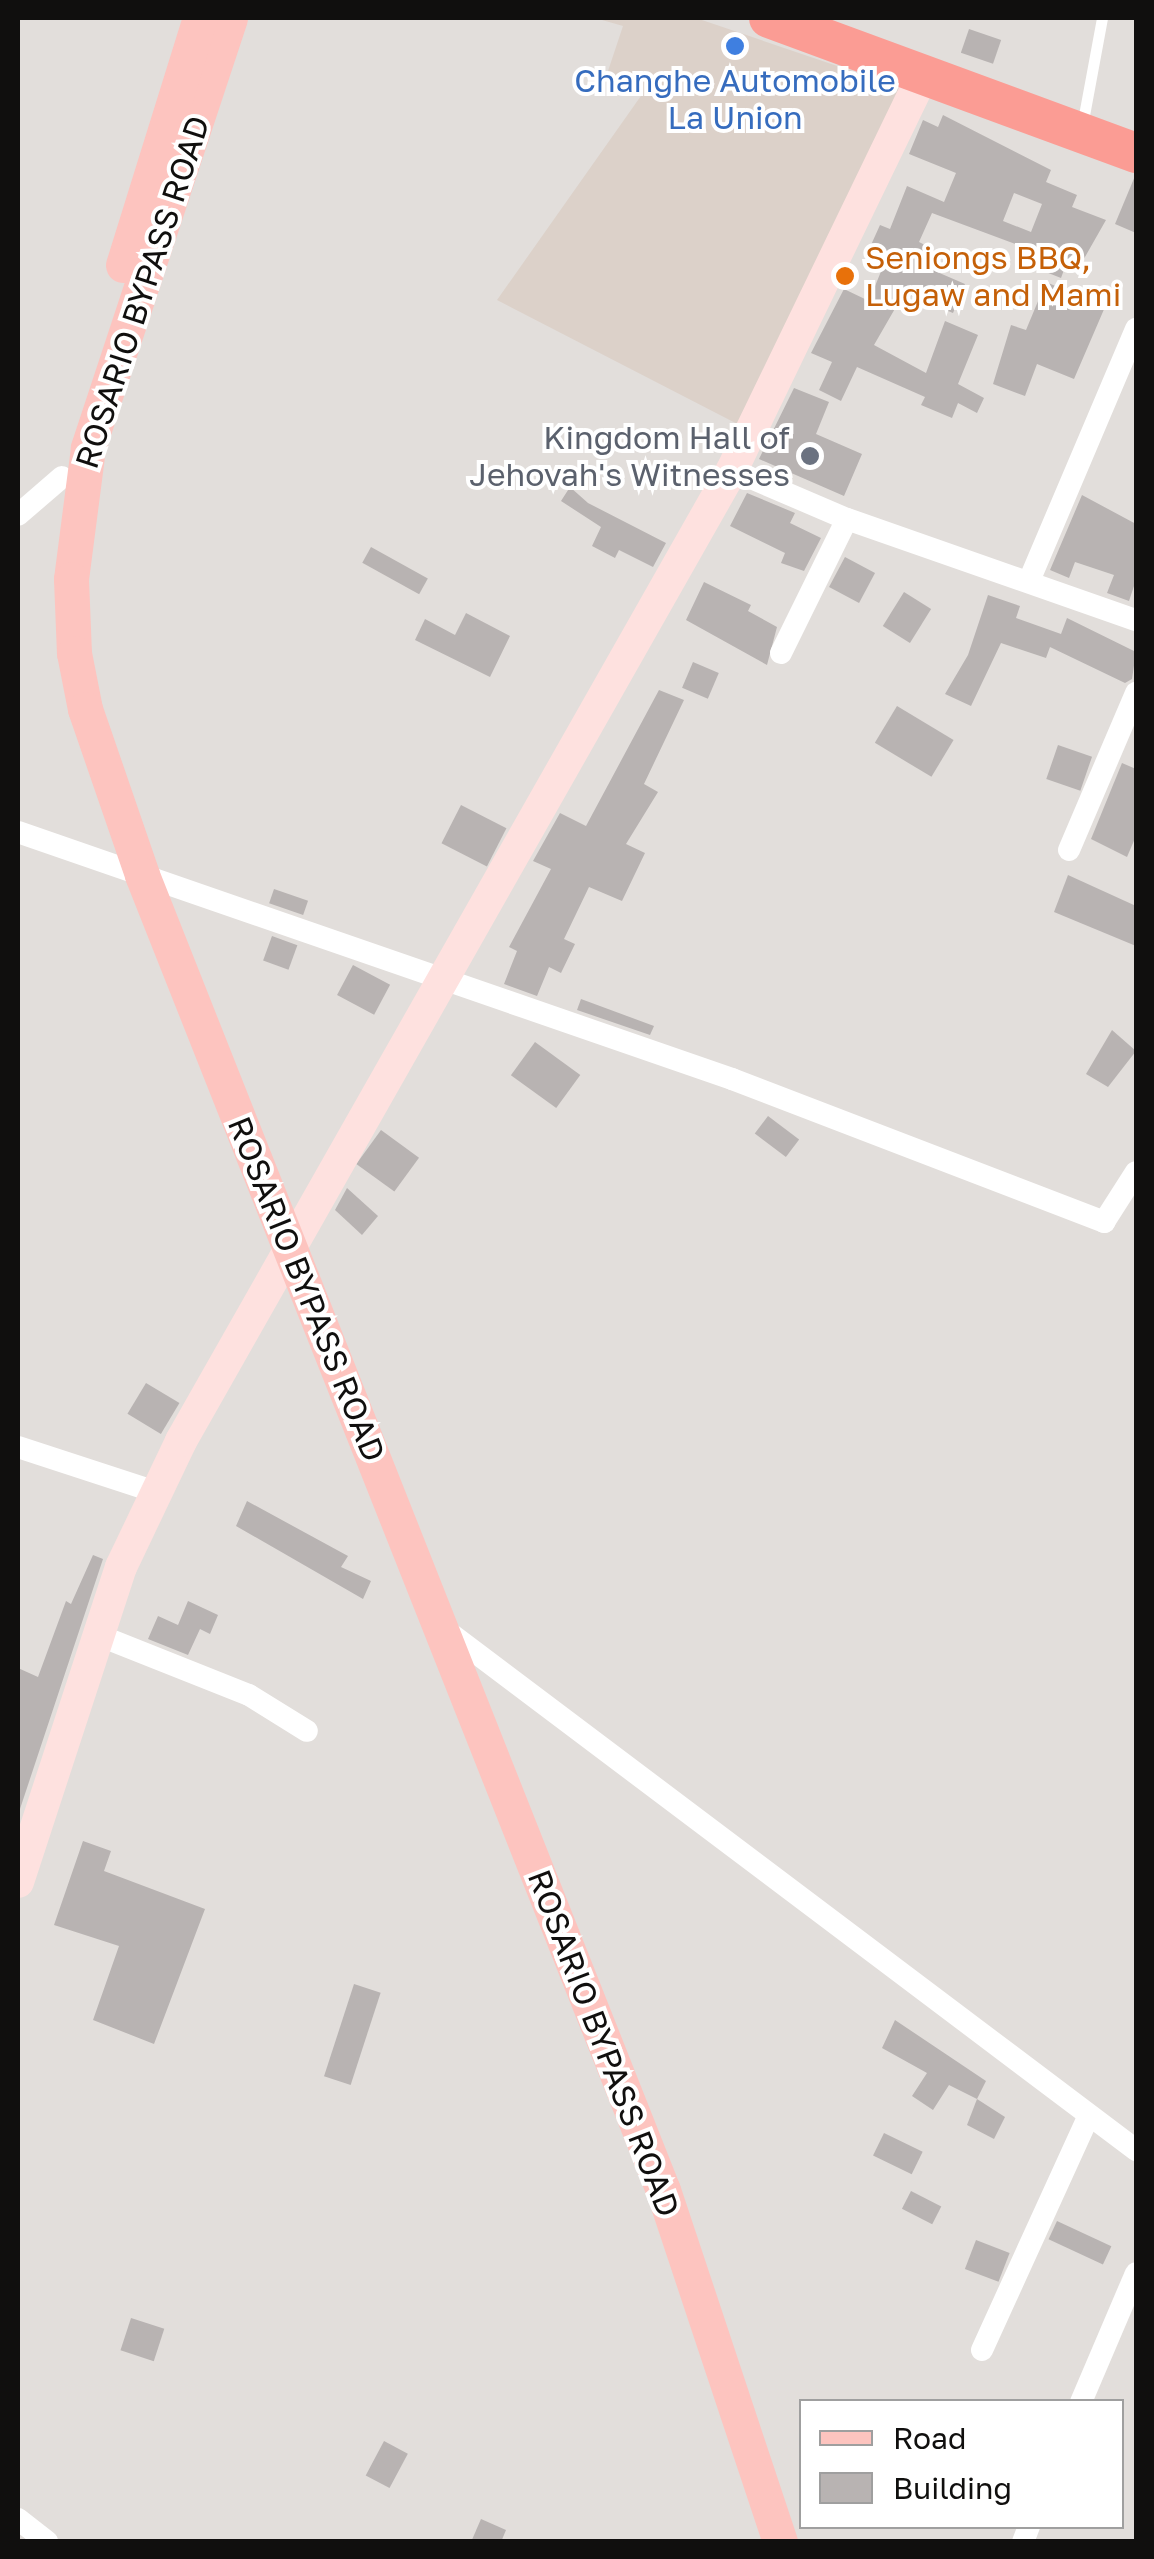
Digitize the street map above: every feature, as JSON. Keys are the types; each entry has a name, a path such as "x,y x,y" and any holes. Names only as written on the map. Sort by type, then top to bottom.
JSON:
{"highway":[{"path":"768,18 924,72 1136,153"}],"main road":[{"name":"ROSARIO BYPASS ROAD","path":"200,18 68,441 52,587 68,722 440,1625 663,2190 780,2542"},
{"name":"ROSARIO BYPASS ROAD","path":"130,871 74,653 75,514 88,448 230,18"},
{"name":"ROSARIO BYPASS ROAD","path":"284,1254 644,2201 760,2542"}],"street":[{"path":"18,1882 98,1635 156,1492 436,982 732,470 924,72"},
{"path":"1029,581 1136,330"},
{"path":"732,470 848,519 1136,620"},
{"path":"18,515 62,477"},
{"path":"780,652 848,519"},
{"path":"1068,850 1136,693"},
{"path":"18,832 436,982 748,1084 1104,1222 1136,1172"},
{"path":"18,1446 156,1492"},
{"path":"440,1625 1136,2150"},
{"path":"98,1635 262,1702 307,1731"},
{"path":"982,2350 1088,2115"},
{"path":"1082,2399 1136,2272"},
{"path":"18,2518 47,2542"}],"lane":[{"path":"1080,131 1093,92 1102,18"}],"shaded area":[{"path":"595,18 696,18 908,90 751,431 497,300 643,93 605,80 623,26"}],"building":[{"path":"969,29 1001,40 993,64 961,53"},
{"path":"943,115 1051,170 1046,182 1077,195 1072,207 1106,220 1081,264 1068,259 1061,278 1028,265 1034,251 932,213 919,242 929,247 921,265 965,284 953,313 904,293 874,345 926,373 945,321 978,335 958,384 984,398 977,413 958,403 952,418 921,405 925,397 857,367 841,401 819,390 832,362 811,353 844,289 869,301 884,264 866,256 880,225 890,229 907,186 944,202 956,173 909,154 923,120 938,127","holes":["1014,193 1042,204 1031,232 1003,221"]},
{"path":"1136,176 1136,233 1115,224"},
{"path":"1046,282 1105,307 1074,379 1037,364 1025,396 993,384 1011,325 1026,330"},
{"name":"Kingdom Hall of Jehovah's Witnesses","path":"794,388 829,402 816,434 862,454 844,496 759,459"},
{"path":"570,487 588,503 666,543 653,567 619,550 615,558 592,546 601,527 561,501"},
{"path":"747,493 795,513 790,523 821,538 804,571 781,563 785,553 730,526"},
{"path":"1082,495 1136,524 1136,580 1129,601 1107,593 1114,575 1075,562 1069,578 1050,570"},
{"path":"371,547 428,579 419,594 362,563"},
{"path":"845,557 875,573 859,603 829,587"},
{"path":"704,582 751,605 748,611 777,627 767,665 686,620"},
{"path":"904,592 931,609 910,643 883,626"},
{"path":"988,595 1020,606 1016,618 1061,634 1067,618 1136,652 1132,679 1125,683 1050,647 1046,658 1001,643 971,706 945,694 968,655"},
{"path":"466,613 510,636 490,677 415,640 425,619 455,635"},
{"path":"693,662 719,673 708,699 682,688"},
{"path":"659,690 684,700 644,784 658,792 626,844 645,853 622,901 589,887 564,939 575,944 561,973 549,967 537,996 504,984 517,951 509,947 551,869 533,861 560,813 586,826"},
{"path":"897,706 954,740 931,777 875,743"},
{"path":"1058,745 1092,757 1080,791 1046,779"},
{"path":"1122,763 1136,769 1136,836 1127,857 1091,839"},
{"path":"461,805 506,828 487,866 441,843"},
{"path":"1068,875 1136,906 1136,946 1054,912"},
{"path":"274,889 308,901 303,915 269,903"},
{"path":"272,936 297,945 288,970 263,960"},
{"path":"353,965 390,985 374,1015 337,995"},
{"path":"581,999 654,1026 650,1035 577,1010"},
{"path":"1112,1030 1136,1051 1108,1087 1086,1074"},
{"path":"535,1042 580,1075 556,1108 511,1075"},
{"path":"768,1116 799,1139 786,1157 755,1134"},
{"path":"381,1130 419,1158 394,1192 356,1164"},
{"path":"347,1188 378,1216 362,1235 335,1210"},
{"path":"146,1383 179,1403 161,1434 127,1414"},
{"path":"247,1501 348,1556 341,1567 371,1581 363,1599 236,1526"},
{"path":"93,1555 103,1559 18,1815 18,1668 38,1677 66,1601 71,1604"},
{"path":"188,1601 218,1615 210,1634 200,1629 188,1655 148,1639 158,1616 178,1625"},
{"path":"83,1841 111,1851 104,1871 205,1909 154,2044 93,2020 119,1946 54,1925"},
{"path":"354,1984 381,1993 351,2085 324,2076"},
{"path":"895,2020 986,2081 977,2099 949,2085 933,2110 912,2096 927,2073 882,2048"},
{"path":"977,2099 1005,2117 994,2139 967,2125"},
{"path":"884,2133 923,2152 912,2174 873,2155"},
{"path":"911,2191 941,2206 932,2224 902,2209"},
{"path":"1057,2221 1111,2246 1103,2264 1049,2239"},
{"path":"976,2240 1010,2253 998,2282 965,2269"},
{"path":"131,2318 164,2329 154,2361 120,2350"},
{"path":"384,2441 408,2454 390,2488 366,2475"},
{"path":"481,2519 506,2530 501,2542 471,2542"}],"place":[{"name":"Changhe Automobile La Union","path":"735,46"},
{"name":"Seniongs BBQ, Lugaw and Mami","path":"845,276"},
{"name":"Kingdom Hall of Jehovah's Witnesses","path":"810,456"}]}
